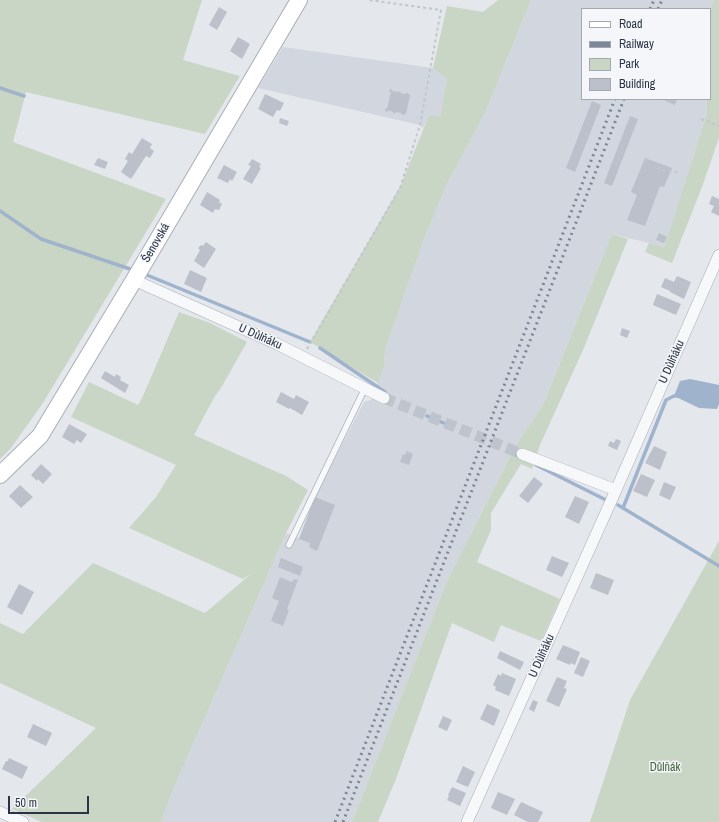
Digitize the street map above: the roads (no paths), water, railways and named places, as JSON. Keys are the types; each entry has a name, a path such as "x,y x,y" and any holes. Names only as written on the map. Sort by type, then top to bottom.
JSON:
{"street":[{"name":"Šenovská","path":"0,475 40,436 299,0"},
{"name":"U Důlňáku","path":"467,822 616,490 719,255"},
{"name":"U Důlňáku","path":"134,280 277,344 384,398"},
{"path":"522,454 616,490"},
{"path":"0,812 23,822"}],"lane":[{"path":"289,545 365,388"}],"water":[{"path":"690,379 719,385 719,404 717,409 699,408 674,396 680,381"}],"waterway":[{"path":"0,88 24,96"},
{"path":"0,211 41,239 130,269"},
{"path":"142,273 310,342"},
{"path":"320,348 385,392"},
{"path":"623,508 666,400 674,396 678,396"},
{"path":"427,416 446,424"},
{"path":"512,453 520,457"},
{"path":"536,465 608,501"},
{"path":"618,505 719,566"}],"tunnel":[{"path":"384,398 522,454"}],"railway":[{"path":"650,8 654,0"},
{"path":"658,8 662,0"},
{"path":"335,822 615,100"},
{"path":"343,822 624,100"}],"park label":[{"name":"Důlňák","path":"665,768"}]}
